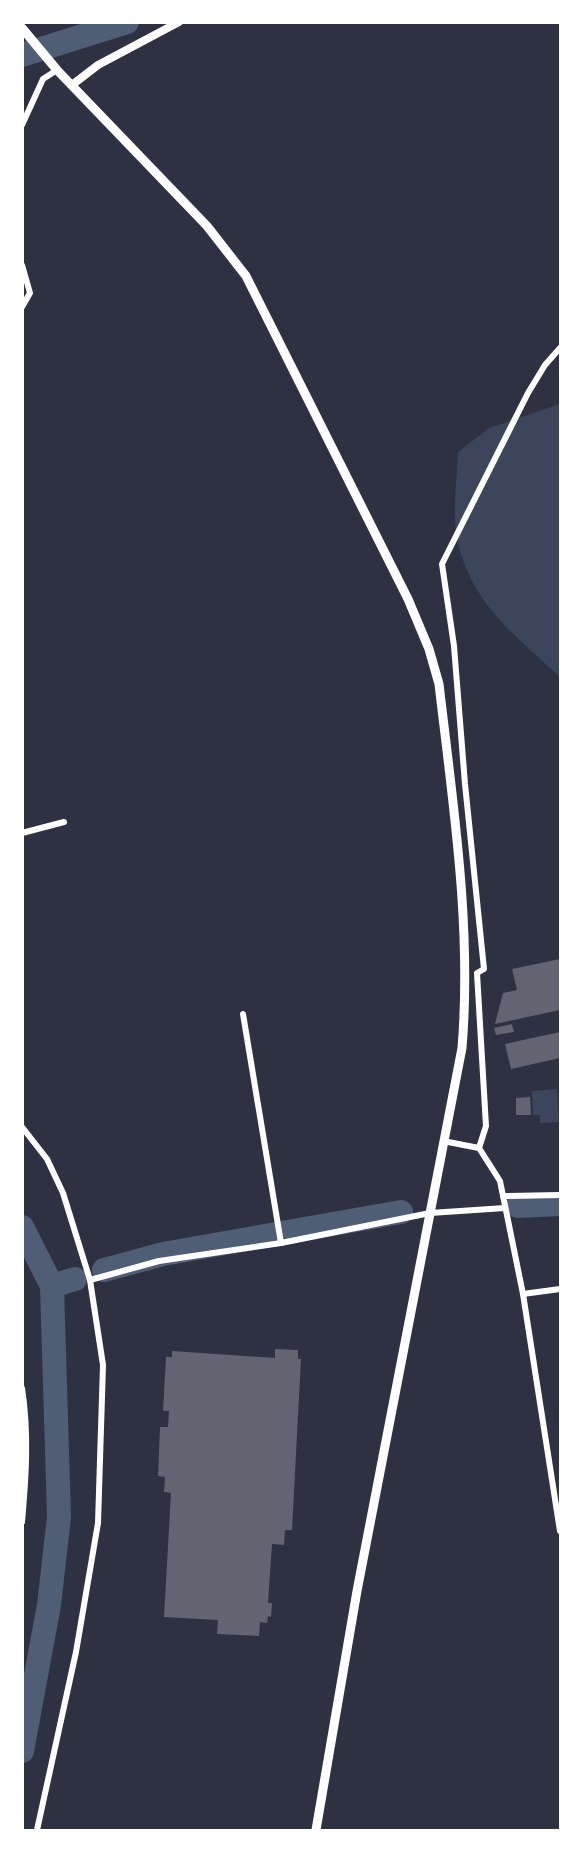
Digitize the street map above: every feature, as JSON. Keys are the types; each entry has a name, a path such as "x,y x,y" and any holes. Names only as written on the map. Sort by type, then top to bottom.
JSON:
{"main road":[{"path":"72,85 98,65 179,22"},
{"path":"22,28 55,68 207,226 246,276 408,599 429,649 439,684 465,924 466,993 462,1048 359,1580 316,1830"}],"street":[{"path":"22,125 43,79 55,68"},
{"path":"22,265 30,293 22,307"},
{"path":"479,1148 486,1126 477,973 484,969 465,784 454,646 442,564 528,393 545,365 561,348"},
{"path":"22,833 64,822"},
{"path":"243,1014 281,1244"},
{"path":"22,1127 47,1159 63,1193 90,1280 103,1365 98,1523 75,1652 37,1830"},
{"path":"443,1141 479,1148 500,1181 523,1294 561,1531"},
{"path":"503,1196 561,1196"},
{"path":"90,1280 159,1261 281,1244 430,1213 505,1208"},
{"path":"523,1294 561,1288"},
{"path":"22,1388 27,1416 27,1468 22,1522"}],"shaded area":[{"path":"560,404 560,677 506,627 478,591 459,547 455,522 455,496 458,452 489,428"},
{"path":"557,1089 559,1122 540,1123 540,1115 533,1115 532,1091"}],"building":[{"path":"560,959 560,1010 495,1024 503,993 517,990 512,969"},
{"path":"512,1024 514,1032 496,1035 494,1028"},
{"path":"560,1032 560,1058 511,1069 505,1044"},
{"path":"530,1097 531,1115 516,1115 516,1098"},
{"path":"275,1349 298,1350 298,1359 301,1359 292,1530 285,1530 284,1545 272,1544 268,1603 272,1603 271,1617 268,1616 267,1623 260,1622 259,1636 217,1634 218,1620 164,1617 171,1493 164,1492 165,1477 158,1476 160,1427 168,1427 169,1411 163,1411 166,1357 172,1357 172,1351 275,1358"}],"waterway":[{"path":"22,55 127,22"},
{"path":"518,1206 560,1204"},
{"path":"104,1270 163,1254 401,1212"},
{"path":"22,1227 52,1286 59,1517 49,1605 22,1751"},
{"path":"52,1286 75,1279"}]}
